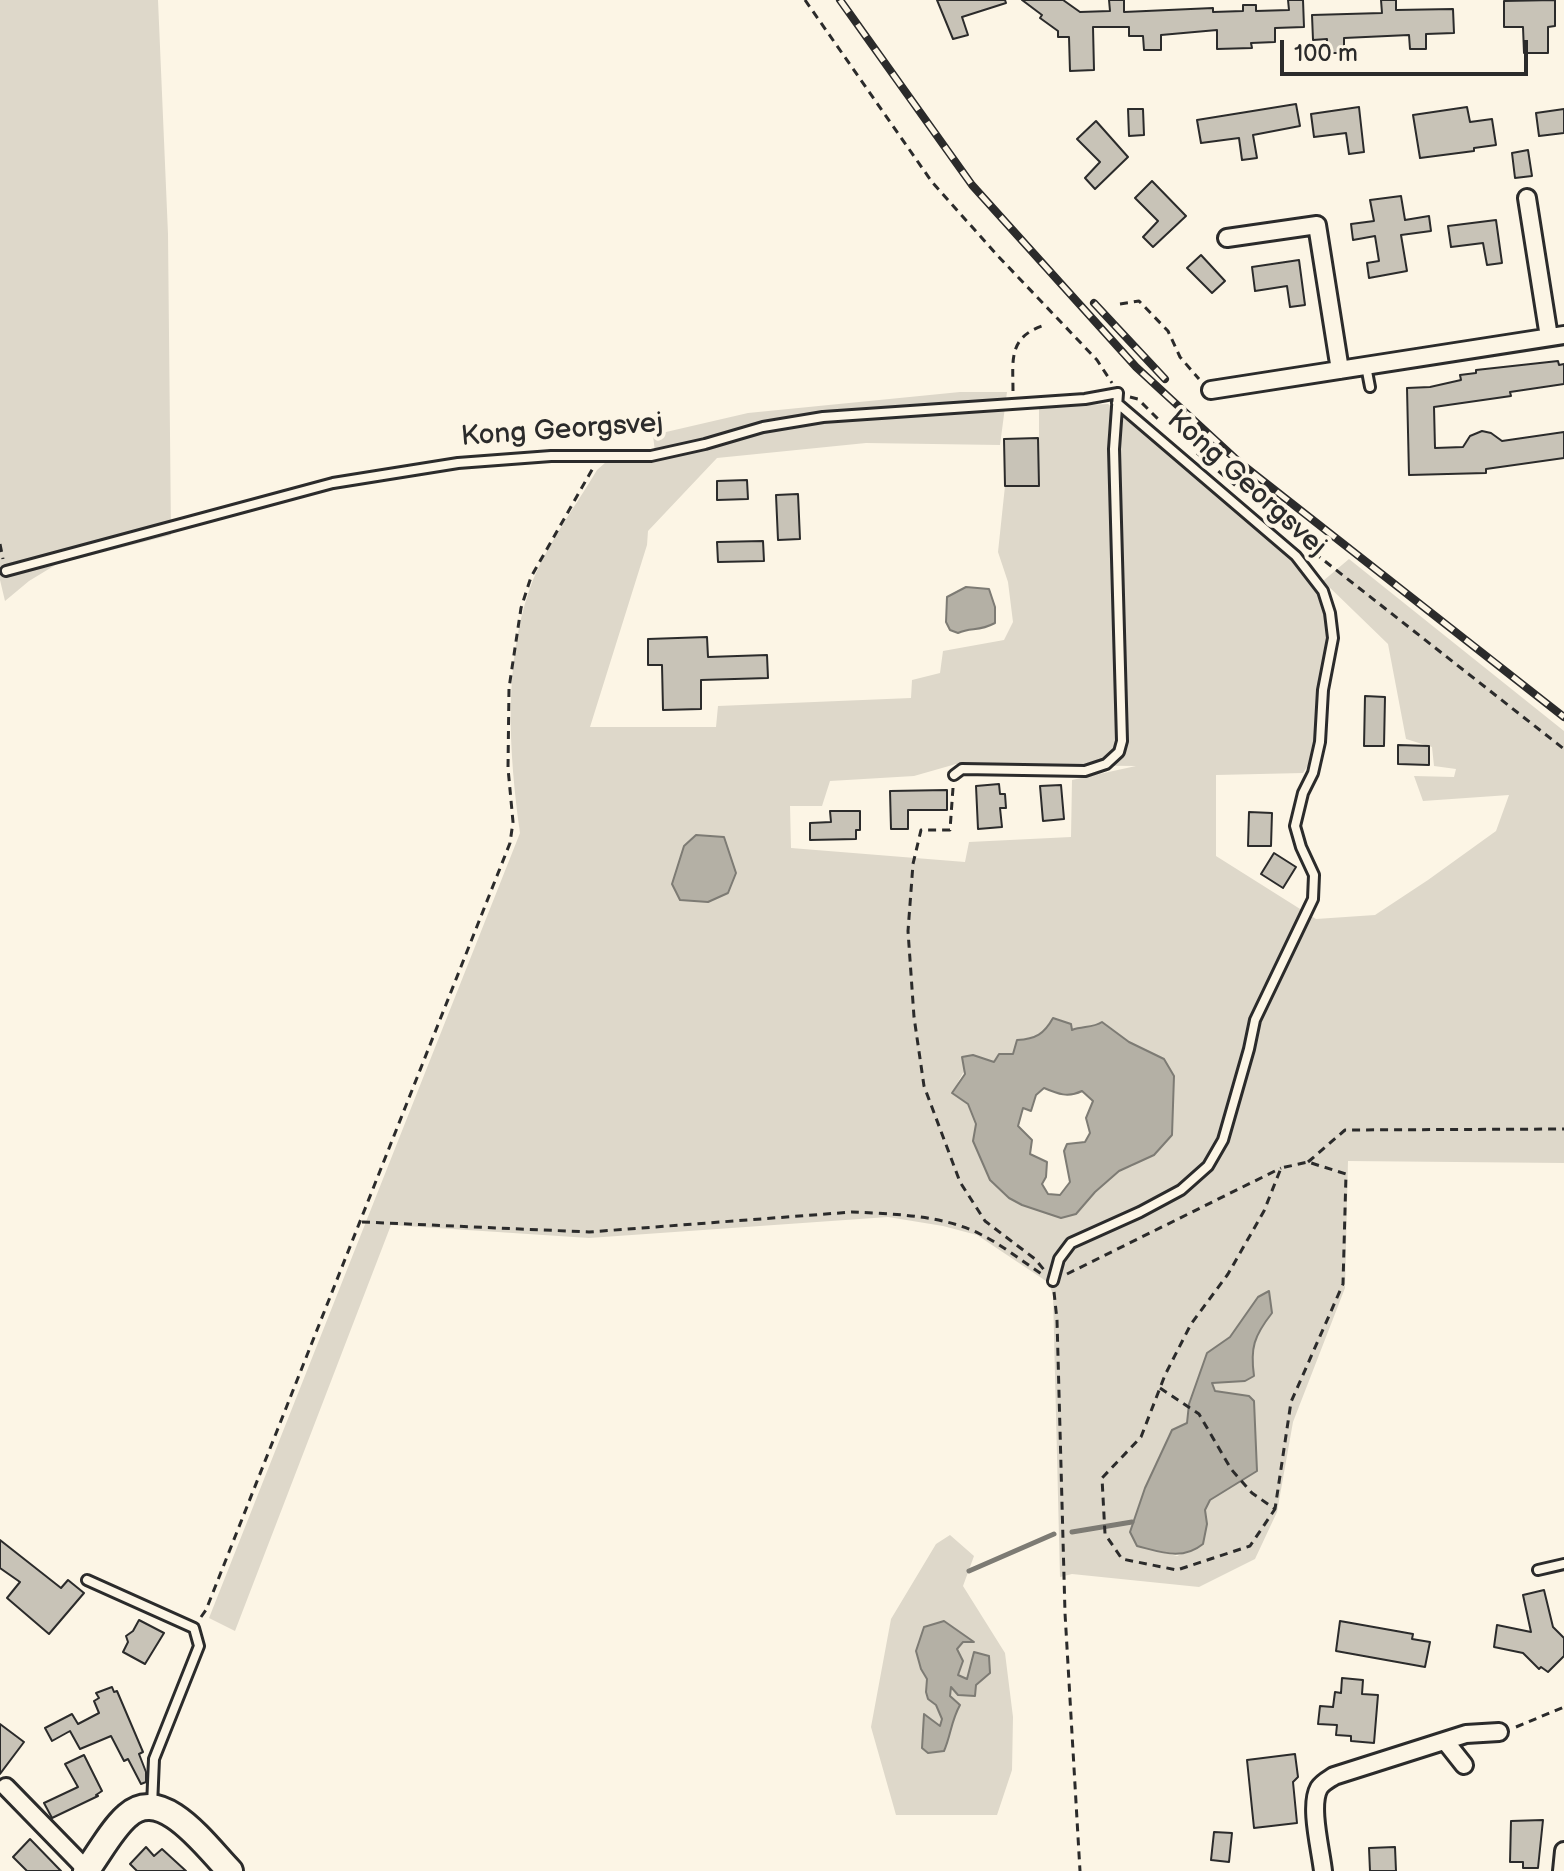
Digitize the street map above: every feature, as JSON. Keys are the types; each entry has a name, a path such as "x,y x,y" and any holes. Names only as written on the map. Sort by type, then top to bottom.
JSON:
{"street":[{"name":"Kong Georgsvej","path":"1211,390 1557,336 1527,198"},
{"path":"1227,238 1317,225 1340,370"},
{"path":"1323,1871 1315,1809 1321,1784 1334,1776 1466,1734 1499,1732"},
{"path":"1445,1741 1464,1765"},
{"path":"6,1787 87,1871 127,1816 137,1809 152,1806 177,1816 230,1871"},
{"path":"1562,1871 1564,1851"}],"lane":[{"path":"1366,366 1370,387"},
{"path":"954,775 962,769 1085,771 1106,764 1119,752 1122,741 1114,449 1118,393"},
{"name":"Kong Georgsvej","path":"6,571 333,483 383,474 458,463 551,456 651,456 763,427 823,417 1085,399 1118,393"},
{"name":"Kong Georgsvej","path":"1053,1281 1059,1259 1071,1243 1181,1190 1208,1166 1223,1140 1255,1020 1313,899 1314,875 1295,826 1320,742 1323,690 1333,638 1323,591 1296,556 1117,403"},
{"path":"1538,1570 1564,1564"},
{"path":"87,1580 194,1628 199,1646 154,1759 152,1806"}],"path":[{"path":"805,0 932,182 1097,360 1118,393 1138,399 1161,422"},
{"path":"1120,304 1139,301 1168,331 1189,370 1211,390"},
{"path":"1013,403 1013,355 1019,340 1029,330 1042,326"},
{"path":"1197,453 1252,501"},
{"path":"194,1628 206,1610 510,843 513,822 508,768 509,688 518,622 531,577 591,471 603,456"},
{"path":"1297,539 1564,749"},
{"path":"954,775 950,830 921,830 913,864 908,931 914,1017 924,1086 960,1182 985,1221 1035,1259 1053,1281 1065,1613 1080,1871"},
{"path":"1053,1281 1281,1168 1308,1162 1345,1130 1564,1129"},
{"path":"1281,1168 1264,1211 1228,1274 1191,1324 1160,1388 1141,1437 1102,1478 1105,1534 1122,1559 1177,1570 1250,1546 1273,1507 1291,1402 1343,1284 1346,1174 1308,1162"},
{"path":"361,1222 589,1232 852,1212 888,1214 944,1222 979,1233 1053,1281"},
{"path":"1160,1388 1199,1414 1231,1469 1252,1493 1273,1507"},
{"path":"1499,1732 1564,1707"}],"shaded area":[{"path":"0,0 158,0 168,234 171,535 57,564 5,601 0,580"},
{"path":"960,392 1007,392 1000,445 866,443 717,458 648,531 647,545 590,727 716,727 718,706 911,698 912,680 940,673 943,651 1004,640 1013,622 1008,582 998,552 1005,486 1039,485 1039,407 1108,404 1181,461 1290,555 1308,576 1323,602 1329,635 1313,758 1303,773 1216,775 1216,856 1316,919 1375,915 1496,831 1509,795 1423,801 1414,776 1454,777 1456,769 1434,766 1432,747 1406,739 1388,644 1323,581 1349,559 1564,731 1564,1163 1348,1161 1345,1288 1293,1422 1277,1512 1255,1559 1199,1587 1072,1574 1060,1577 1053,1295 1049,1283 977,1235 888,1217 589,1238 391,1225 235,1631 209,1618 520,833 511,741 512,678 521,617 536,573 597,470 606,462 656,461 653,435 748,413","holes":["956,764 1136,766 1072,780 1071,837 969,842 965,862 791,848 790,806 822,806 830,781 914,776","1103,1022 1129,1042 1164,1059 1174,1076 1172,1096 1133,1166 1119,1171 1076,1214 1060,1218 990,1180 973,1141 976,1124 968,1103 952,1093 973,1055 994,1062 1040,1034","1258,1297 1272,1313 1259,1330 1251,1353 1211,1382 1214,1391 1249,1396 1257,1471 1210,1500 1205,1510 1207,1524 1203,1544 1177,1556 1137,1546 1130,1532 1145,1488 1172,1430 1187,1423 1207,1353 1230,1337"]},
{"path":"966,587 989,589 995,607 995,623 958,633 950,630 946,622 947,597"},
{"path":"696,835 724,837 736,873 728,893 708,902 680,900 672,884 684,846"},
{"path":"1053,1018 1071,1024 1072,1030 1102,1022 1129,1042 1164,1059 1174,1076 1172,1135 1154,1155 1119,1171 1076,1214 1061,1218 1022,1205 1009,1198 990,1180 973,1141 976,1124 968,1104 952,1093 965,1074 962,1057 973,1055 994,1062 999,1054 1013,1054 1017,1040 1039,1035","holes":["1044,1088 1068,1095 1082,1091 1093,1101 1086,1118 1090,1133 1085,1142 1067,1144 1064,1151 1070,1182 1060,1195 1048,1194 1042,1184 1047,1162 1030,1154 1032,1140 1018,1126 1023,1108 1031,1111 1036,1095"]},
{"path":"1269,1291 1272,1313 1255,1343 1254,1376 1245,1381 1212,1383 1215,1391 1249,1396 1254,1401 1257,1471 1210,1500 1205,1510 1207,1524 1203,1544 1195,1549 1171,1554 1137,1546 1130,1532 1145,1488 1172,1430 1187,1423 1189,1404 1207,1353 1230,1337 1258,1297"},
{"path":"950,1535 974,1556 963,1586 1005,1653 1013,1717 1012,1770 997,1815 896,1815 871,1727 891,1619 936,1544","holes":["944,1621 972,1641 963,1642 957,1649 958,1675 967,1680 971,1664 975,1696 958,1695 952,1686 949,1696 959,1705 949,1729 922,1747 930,1718 940,1726 942,1719 936,1705 928,1699 927,1679 916,1652 924,1627"]},
{"path":"944,1621 974,1642 963,1642 957,1649 963,1661 958,1675 967,1679 974,1652 989,1656 990,1673 976,1685 975,1696 958,1695 951,1687 950,1696 960,1705 944,1751 928,1753 922,1748 924,1714 940,1726 942,1719 936,1705 928,1699 927,1679 916,1651 924,1627"}],"building":[{"path":"937,0 1005,0 1006,3 962,17 968,35 953,39"},
{"path":"1022,0 1063,0 1080,12 1110,11 1109,0 1124,0 1124,12 1213,8 1213,12 1243,11 1243,5 1256,5 1256,11 1289,10 1288,0 1303,0 1304,27 1275,28 1275,42 1251,43 1252,48 1217,49 1217,30 1161,35 1161,50 1144,50 1143,36 1129,36 1129,27 1093,27 1094,70 1070,71 1069,37 1058,37 1058,31"},
{"path":"1381,0 1396,0 1396,10 1453,9 1454,33 1426,34 1426,49 1410,49 1409,35 1344,38 1344,53 1327,53 1327,39 1313,40 1312,15 1382,13"},
{"path":"1555,0 1555,26 1548,27 1548,53 1524,53 1523,27 1504,27 1504,1"},
{"path":"1296,104 1300,126 1253,135 1257,158 1242,160 1239,138 1201,143 1197,120"},
{"path":"1359,107 1364,152 1349,154 1346,133 1314,137 1311,114"},
{"path":"1467,107 1470,122 1492,119 1496,145 1420,158 1413,115"},
{"path":"1128,109 1143,109 1144,135 1129,136"},
{"path":"1564,109 1564,133 1539,136 1536,113"},
{"path":"1096,121 1128,157 1095,189 1085,178 1100,162 1077,139"},
{"path":"1528,150 1532,176 1515,178 1512,153"},
{"path":"1152,181 1186,216 1153,247 1143,237 1158,221 1135,198"},
{"path":"1401,196 1405,220 1429,216 1431,231 1401,235 1407,271 1369,278 1367,263 1379,261 1375,236 1353,240 1351,224 1374,221 1370,200"},
{"path":"1496,220 1502,263 1487,265 1483,243 1451,247 1448,226"},
{"path":"1201,255 1225,281 1212,293 1187,268"},
{"path":"1299,260 1305,305 1290,307 1287,286 1255,291 1252,267"},
{"path":"1558,361 1559,365 1564,364 1564,384 1510,392 1511,396 1434,407 1435,448 1463,447 1470,436 1482,431 1502,441 1564,432 1564,458 1486,469 1486,473 1409,475 1407,388 1461,380 1460,375 1476,373 1476,370"},
{"path":"1038,438 1039,486 1005,486 1004,439"},
{"path":"747,480 748,499 717,500 717,481"},
{"path":"798,494 800,539 778,540 776,495"},
{"path":"763,541 764,561 718,562 717,542"},
{"path":"707,637 708,657 767,655 768,678 701,680 701,709 663,710 662,665 648,665 648,639"},
{"path":"1365,696 1385,697 1384,746 1364,746"},
{"path":"1398,745 1429,746 1429,765 1398,764"},
{"path":"999,784 1000,794 1005,794 1006,808 1000,808 1002,827 978,829 976,786"},
{"path":"1061,785 1064,819 1043,821 1040,786"},
{"path":"947,790 947,810 908,810 908,829 891,829 890,791"},
{"path":"830,811 860,811 860,830 856,830 856,839 810,840 810,823 831,822"},
{"path":"1249,812 1272,813 1271,846 1248,846"},
{"path":"1274,853 1296,867 1283,888 1261,874"},
{"path":"0,1540 61,1588 68,1580 84,1593 49,1634 7,1598 20,1582 0,1568"},
{"path":"1544,1590 1553,1627 1564,1638 1564,1656 1548,1672 1541,1667 1539,1669 1523,1653 1494,1647 1497,1625 1531,1632 1523,1595"},
{"path":"139,1620 164,1633 145,1664 123,1652 128,1642 126,1636"},
{"path":"1340,1621 1413,1634 1412,1639 1430,1642 1425,1667 1336,1651"},
{"path":"1342,1678 1363,1680 1362,1694 1378,1695 1374,1743 1351,1741 1351,1736 1336,1735 1337,1725 1318,1724 1320,1706 1333,1707 1335,1692 1341,1693"},
{"path":"112,1687 114,1692 117,1691 143,1752 139,1754 146,1772 146,1782 141,1784 111,1736 80,1749 70,1731 52,1741 45,1728 72,1714 78,1724 99,1713 94,1701 99,1698 96,1693"},
{"path":"0,1724 24,1742 0,1774"},
{"path":"1295,1754 1298,1777 1293,1782 1297,1823 1254,1828 1247,1760"},
{"path":"84,1755 102,1791 98,1796 52,1818 44,1803 78,1787 65,1764"},
{"path":"1543,1820 1538,1868 1523,1868 1523,1862 1510,1862 1511,1821"},
{"path":"1214,1832 1232,1833 1229,1862 1211,1860"},
{"path":"30,1839 61,1871 27,1871 13,1857"},
{"path":"146,1847 154,1856 162,1849 186,1871 137,1871 130,1864"},
{"path":"1395,1847 1396,1871 1370,1871 1369,1848"}],"waterway":[{"path":"1072,1532 1132,1522"},
{"path":"969,1571 1054,1534"}],"railway":[{"path":"840,0 972,185 1136,367 1239,462 1564,717"},
{"path":"1094,303 1165,379"}]}
